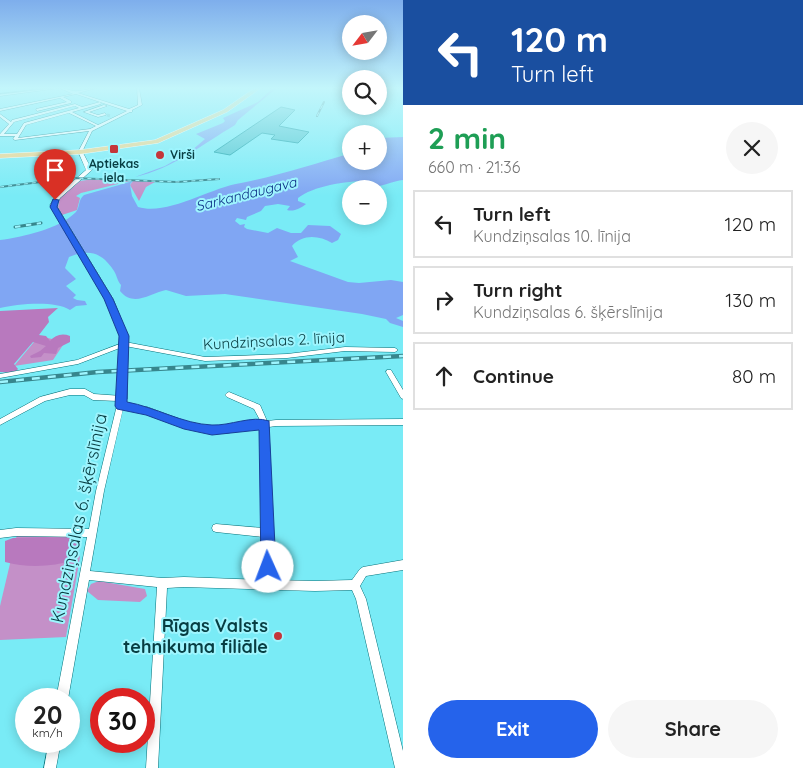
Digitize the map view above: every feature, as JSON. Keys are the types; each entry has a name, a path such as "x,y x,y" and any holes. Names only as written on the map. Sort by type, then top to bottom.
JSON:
{"main road":[{"path":"0,156 80,152 164,139 197,124"}],"street":[{"path":"16,137 26,124"},
{"path":"94,124 98,126"},
{"path":"2,130 1,136 16,137 91,130 103,124"},
{"path":"0,376 78,362 125,344 114,309 54,207 55,200 89,170 80,152 91,130"},
{"name":"Kundziņsalas 2. līnija","path":"125,344 205,359 287,356 345,349 395,350"},
{"name":"Kundziņsalas 6. šķērslīnija","path":"64,688 106,458 121,402 125,344"},
{"path":"389,372 403,396"},
{"path":"0,422 43,399 70,392 85,392 92,397 121,402 184,424 212,430 265,424 340,420 403,422"},
{"path":"229,395 257,407 265,424 269,583"},
{"path":"216,528 267,533"},
{"path":"0,534 16,532 92,533"},
{"path":"355,586 363,572 403,565"},
{"path":"85,575 162,584 269,583 355,586"},
{"path":"152,768 162,584"},
{"path":"355,586 361,599 401,768"},
{"path":"50,768 53,753"}],"shaded area":[{"path":"94,179 130,181 81,193 76,196 80,198 77,210 62,215 58,207 60,198 80,181"},
{"path":"133,181 155,182 146,187 139,201 130,185"},
{"path":"58,308 48,317 49,322 39,335 46,336 50,341 59,335 67,335 70,336 70,342 58,348 56,354 44,353 41,357 31,358 30,356 46,346 33,342 14,364 18,369 14,373 0,372 0,311"},
{"path":"39,336 65,342 53,360 14,366"},
{"path":"17,534 67,535 80,557 66,637 0,640 0,606"},
{"path":"13,538 76,538 79,542 74,560 40,566 5,562 5,541"},
{"path":"99,581 145,589 147,596 140,602 98,600 87,591 91,584"}],"water":[{"path":"221,124 236,124 174,162 162,168 149,173 135,177 165,166 191,151 205,139 196,134"},
{"name":"Sarkandaugava","path":"403,137 403,180 387,184 387,180 342,180 342,183 305,193 298,198 298,201 306,204 297,209 287,210 290,206 278,204 265,206 261,211 247,217 246,220 237,218 235,221 240,225 245,224 244,227 247,229 268,233 277,228 291,233 301,233 308,225 330,226 341,234 338,240 332,243 316,237 301,239 292,246 298,257 290,261 348,282 359,283 391,280 403,282 403,315 396,318 403,321 403,327 390,323 386,319 362,314 225,294 186,296 166,290 142,298 131,298 125,296 120,291 121,285 110,265 96,254 90,253 69,257 65,268 76,279 66,286 76,295 73,298 85,301 87,305 76,306 70,310 46,304 26,304 0,308 0,240 51,228 76,212 84,195 133,181 130,184 132,196 138,207 150,209 175,205 229,186 342,156 342,170 387,170 387,138"}],"building":[{"path":"256,124 281,124 279,126 309,132 298,143 271,139 275,135 262,133 230,155 214,152"},
{"path":"63,162 67,171 55,173 56,177 48,178 43,165"}],"railway":[{"path":"0,187 73,178 177,182 219,179"},
{"path":"15,227 41,223"},
{"path":"0,382 98,372 403,356"}],"place":[{"name":"Aptiekas iela","path":"114,149"},
{"name":"Virši","path":"160,155"},
{"name":"Rīgas Valsts tehnikuma filiāle","path":"278,636"}],"route":[{"path":"55,200 54,207 109,299 124,336 121,406 147,410 184,424 212,430 239,429 265,424 268,567"}]}
